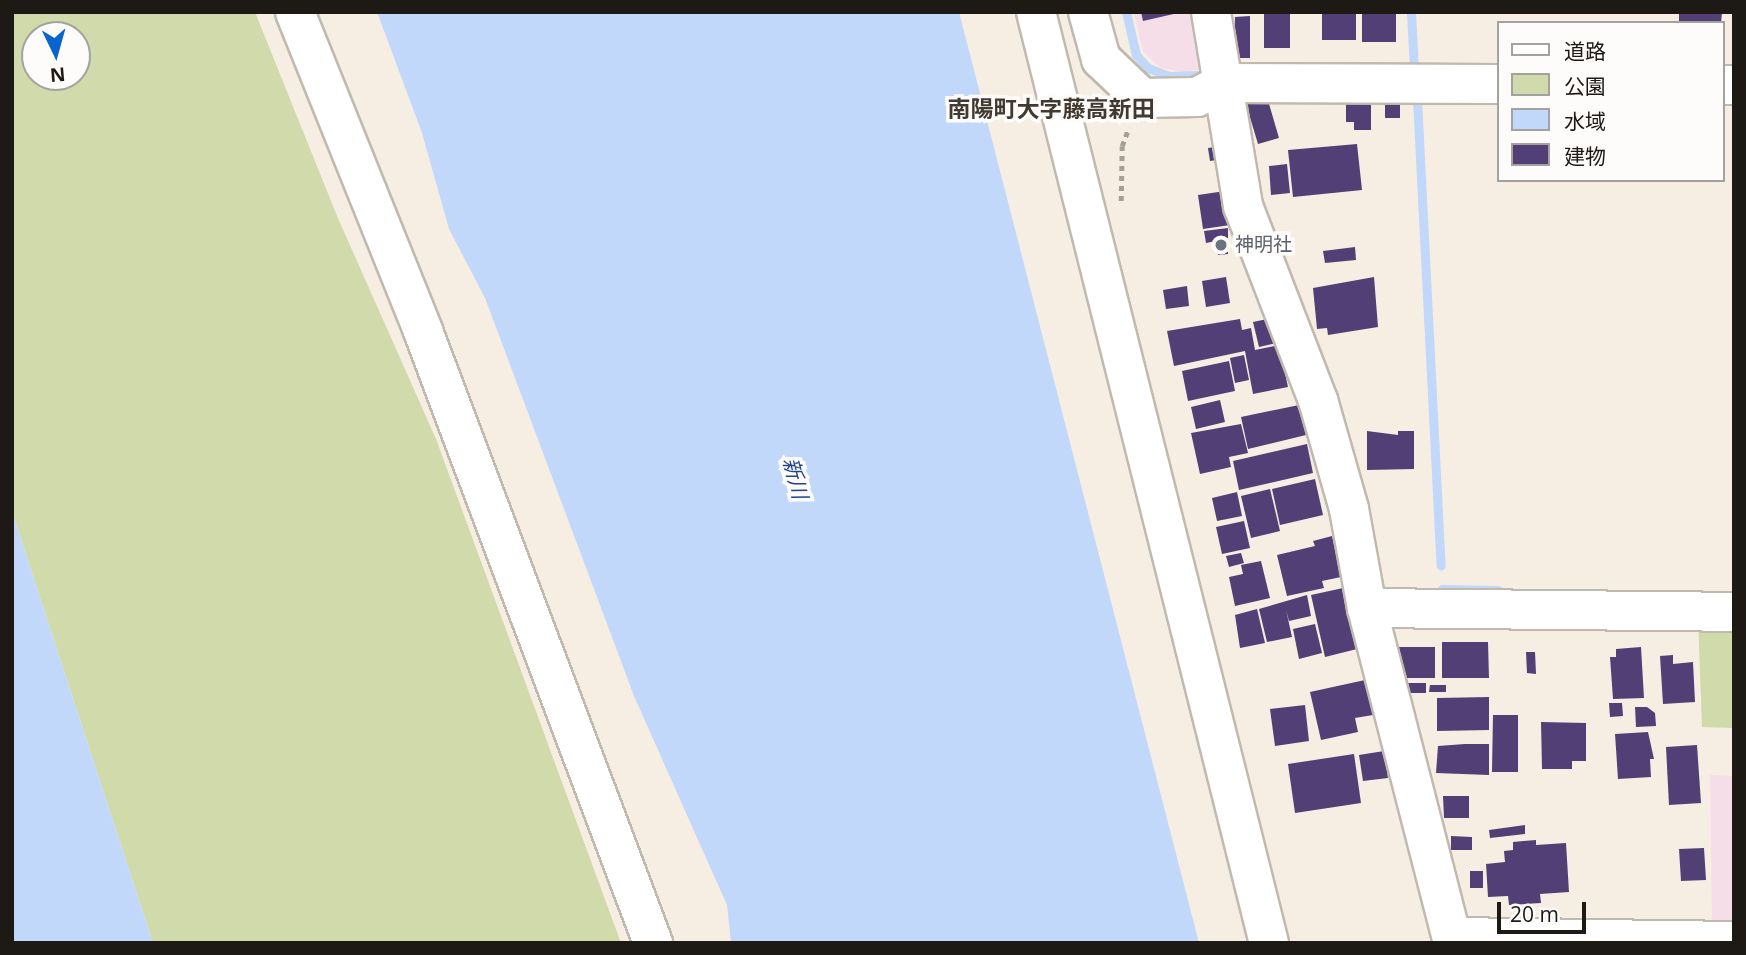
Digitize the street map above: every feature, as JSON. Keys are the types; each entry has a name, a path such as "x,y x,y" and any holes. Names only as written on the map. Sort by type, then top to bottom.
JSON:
{"street":[{"path":"295,12 423,331 653,943"},
{"path":"1036,12 1269,943"},
{"path":"1088,12 1101,59 1142,98 1197,97 1223,83 1498,84"},
{"path":"1211,12 1243,206 1318,400 1349,509 1367,608 1452,940 1734,941"},
{"path":"1367,608 1734,611"}],"path":[{"path":"1120,211 1122,146 1142,98"}],"shaded area":[{"path":"1134,12 1198,12 1210,68 1184,72 1161,68 1143,52"},
{"path":"1710,775 1734,776 1734,926 1712,926"}],"green space":[{"path":"12,12 255,12 337,216 436,439 621,943 153,943 12,512"},
{"path":"1698,618 1734,619 1734,728 1702,727"}],"water":[{"name":"新川","path":"377,12 959,12 1199,943 731,943 727,905 634,696 485,298 449,229 422,133"},
{"path":"12,512 153,943 12,943"}],"building":[{"path":"1141,12 1178,12 1178,13 1143,21"},
{"path":"1322,12 1356,12 1356,40 1322,40"},
{"path":"1362,12 1396,12 1396,42 1362,42"},
{"path":"1679,12 1722,12 1721,21 1679,21"},
{"path":"1264,13 1290,13 1290,48 1264,48"},
{"path":"1250,16 1250,58 1234,58 1235,17"},
{"path":"1267,97 1279,138 1258,144 1246,104"},
{"path":"1385,99 1400,99 1400,118 1385,118"},
{"path":"1346,103 1371,103 1371,130 1354,130 1354,122 1346,122"},
{"path":"1357,144 1362,190 1293,197 1288,150"},
{"path":"1216,147 1217,160 1210,161 1208,148"},
{"path":"1287,164 1290,193 1271,195 1269,166"},
{"path":"1225,191 1230,225 1203,229 1198,195"},
{"path":"1228,228 1228,254 1218,255 1216,241 1206,243 1204,231"},
{"path":"1355,247 1356,260 1325,263 1323,251"},
{"path":"1226,277 1230,303 1206,307 1202,281"},
{"path":"1374,277 1378,327 1328,335 1327,328 1317,329 1313,288"},
{"path":"1187,286 1189,306 1166,309 1163,290"},
{"path":"1272,318 1277,343 1259,347 1253,322"},
{"path":"1240,319 1242,330 1251,328 1255,350 1279,345 1288,387 1253,394 1245,351 1174,366 1167,331"},
{"path":"1244,355 1249,380 1235,383 1230,358"},
{"path":"1229,361 1235,391 1188,401 1182,371"},
{"path":"1220,400 1225,422 1196,429 1191,407"},
{"path":"1299,405 1306,435 1248,449 1241,417"},
{"path":"1241,424 1248,453 1229,457 1231,467 1200,474 1191,433"},
{"path":"1367,431 1398,435 1398,431 1414,431 1414,469 1367,470"},
{"path":"1307,444 1313,473 1239,490 1233,461"},
{"path":"1315,479 1323,515 1280,525 1272,489"},
{"path":"1270,489 1280,531 1251,538 1241,496"},
{"path":"1237,492 1242,516 1217,521 1212,498"},
{"path":"1244,521 1250,548 1222,554 1216,527"},
{"path":"1332,536 1341,577 1322,581 1324,588 1287,596 1277,555 1315,546 1313,541"},
{"path":"1241,553 1244,563 1229,567 1226,556"},
{"path":"1261,561 1270,598 1235,606 1229,577 1243,574 1241,565"},
{"path":"1343,588 1357,649 1325,657 1311,595"},
{"path":"1307,595 1311,616 1289,621 1286,610 1292,637 1267,642 1259,609"},
{"path":"1257,609 1265,643 1240,648 1235,615"},
{"path":"1315,624 1322,653 1299,659 1293,629"},
{"path":"1442,642 1488,642 1489,678 1442,678"},
{"path":"1399,647 1435,647 1435,678 1399,678"},
{"path":"1641,647 1644,698 1613,699 1610,657 1616,657 1616,649"},
{"path":"1526,652 1535,652 1536,674 1527,673"},
{"path":"1673,655 1673,664 1693,662 1695,702 1663,704 1660,656"},
{"path":"1365,680 1373,715 1355,718 1358,732 1321,740 1310,692"},
{"path":"1406,683 1426,683 1426,693 1406,693"},
{"path":"1430,685 1446,685 1446,692 1429,692"},
{"path":"1489,697 1489,730 1437,731 1437,698"},
{"path":"1609,703 1622,703 1623,716 1610,717"},
{"path":"1305,705 1309,741 1275,746 1270,709"},
{"path":"1635,707 1647,707 1655,713 1656,726 1636,727"},
{"path":"1493,715 1518,715 1518,772 1492,772"},
{"path":"1541,722 1586,723 1586,761 1572,761 1572,769 1542,769"},
{"path":"1648,732 1654,759 1650,759 1651,777 1618,779 1615,734"},
{"path":"1489,744 1489,775 1436,773 1438,746"},
{"path":"1697,745 1701,803 1669,805 1666,747"},
{"path":"1384,751 1388,778 1363,781 1359,755"},
{"path":"1354,754 1361,803 1295,813 1288,764"},
{"path":"1443,796 1469,796 1469,818 1444,818"},
{"path":"1525,825 1525,834 1490,838 1489,830"},
{"path":"1451,836 1472,837 1472,850 1451,850"},
{"path":"1536,840 1536,845 1566,843 1569,892 1540,894 1541,903 1509,905 1508,896 1488,897 1486,864 1505,862 1504,851 1513,850 1513,842"},
{"path":"1704,848 1706,880 1681,881 1679,849"},
{"path":"1470,871 1483,871 1483,888 1470,888"}],"waterway":[{"path":"1126,12 1136,55 1148,68 1169,76 1198,75"},
{"path":"1411,12 1414,70"},
{"path":"1417,99 1441,565"},
{"path":"1442,589 1498,590"}],"place":[{"name":"神明社","path":"1221,245"}],"district":[{"name":"南陽町大字藤高新田","path":"1051,108"}]}
